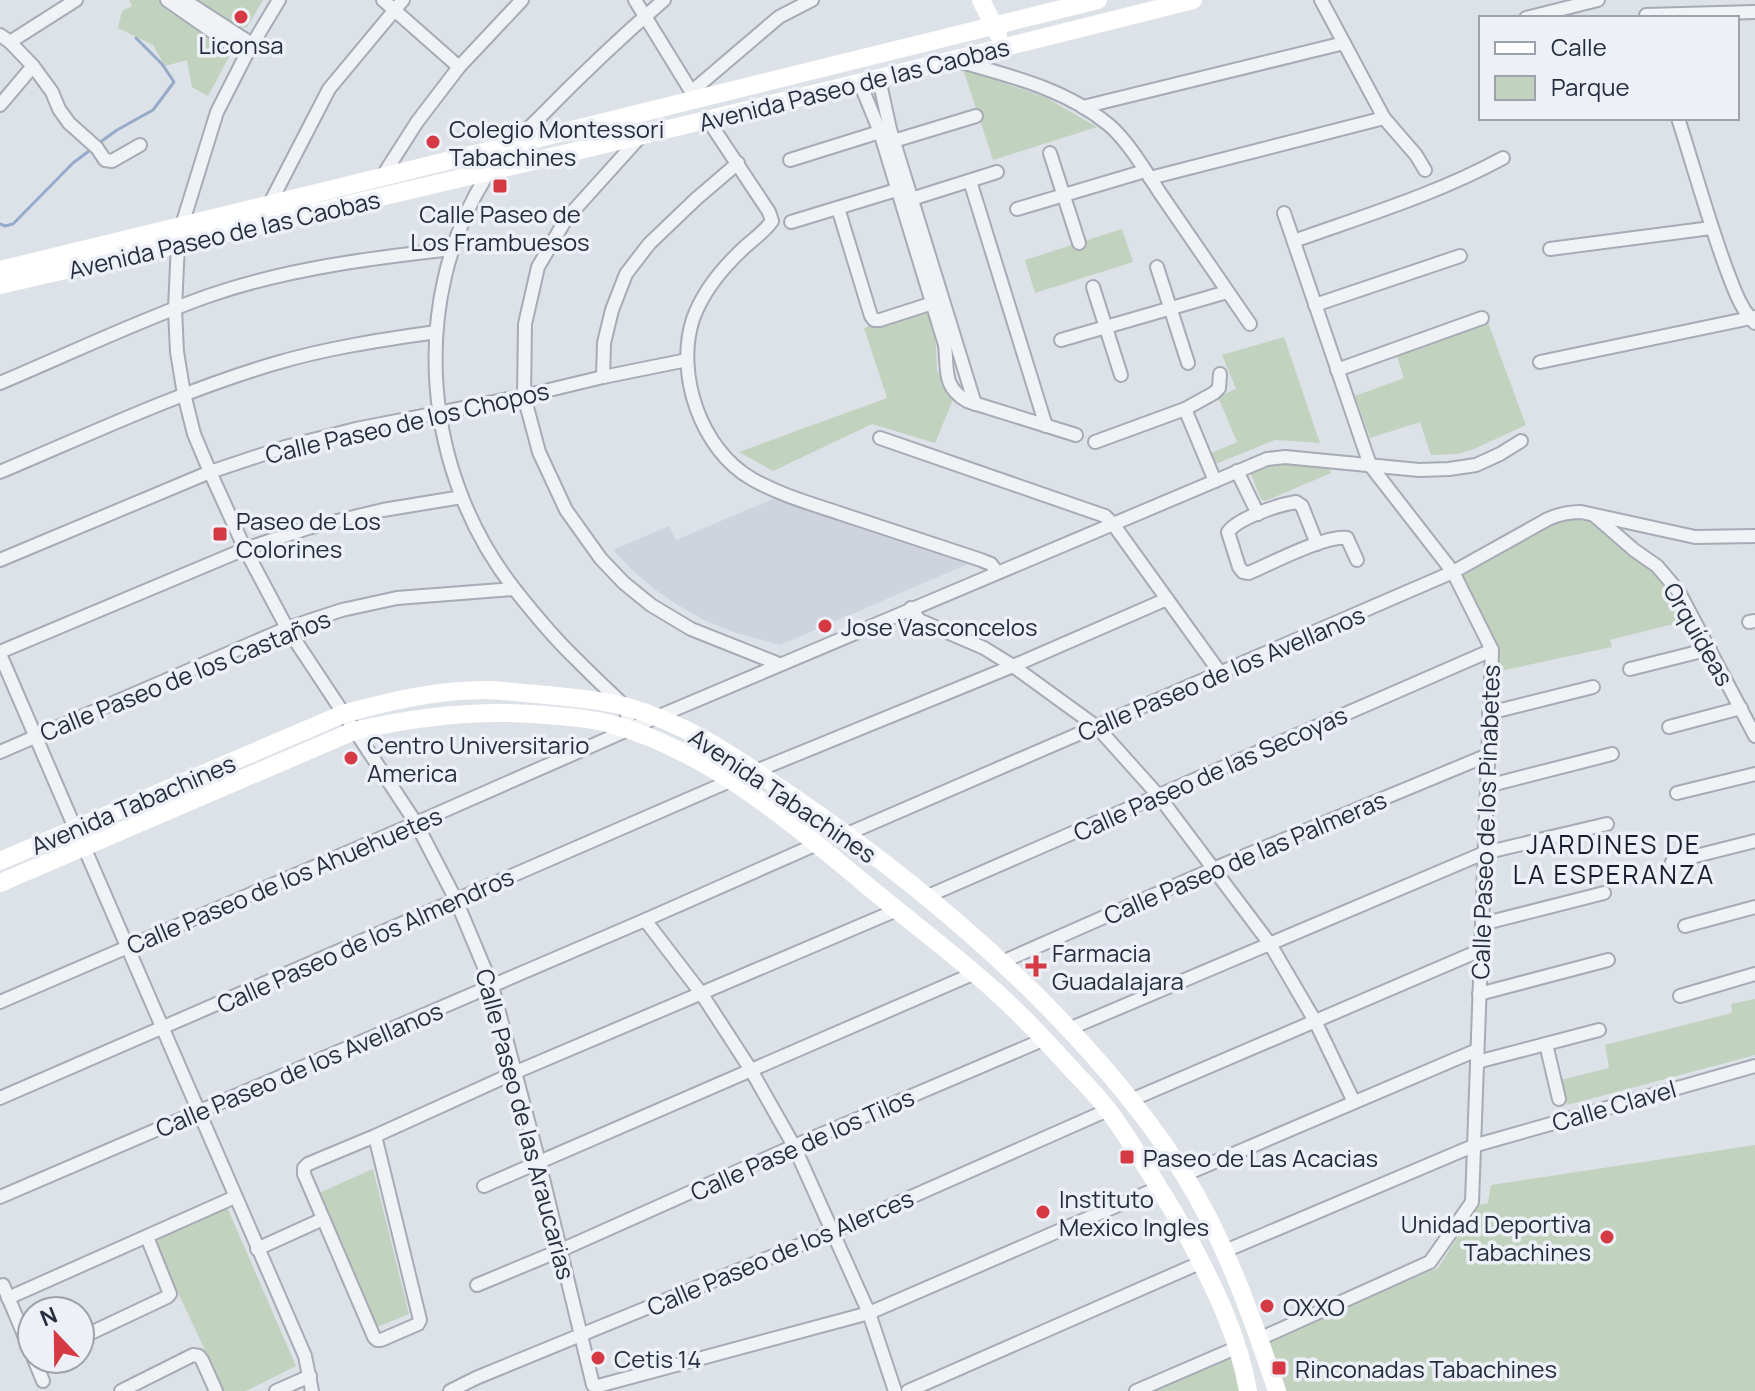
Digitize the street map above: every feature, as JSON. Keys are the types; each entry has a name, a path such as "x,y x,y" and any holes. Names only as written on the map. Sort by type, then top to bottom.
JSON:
{"street":[{"path":"76,0 5,38 33,66 52,92 59,109 105,160 109,162 140,145"},
{"path":"167,0 249,50"},
{"path":"184,0 249,50"},
{"name":"Calle Paseo de las Araucarias","path":"279,0 217,112 180,234 175,309 177,352 184,394 194,434 245,549 287,628 416,823 456,900 492,986 593,1385 869,1313"},
{"path":"383,0 398,5 459,67"},
{"path":"382,177 417,122 459,67 522,0"},
{"path":"635,0 694,96 779,17 812,0"},
{"path":"629,730 624,706 561,645 514,589 485,545 462,497 438,413 436,332 441,292 452,249 469,207 488,173 611,46 664,0"},
{"path":"981,0 1005,47"},
{"name":"Avenida Paseo de las Caobas","path":"0,285 180,234 269,205 694,96 774,80 1098,0"},
{"name":"Avenida Paseo de las Caobas","path":"0,270 488,173 781,102 862,88 955,60 1193,0"},
{"path":"1321,0 1384,118 1425,170"},
{"path":"1562,14 1598,0"},
{"path":"269,205 329,89 398,5"},
{"path":"1669,16 1755,12"},
{"path":"1083,107 1344,43"},
{"path":"955,60 1020,78 1083,107 1111,126 1250,324"},
{"path":"0,105 33,66"},
{"path":"774,80 781,102"},
{"path":"880,83 887,136 937,302 975,404"},
{"path":"862,88 887,136"},
{"path":"790,160 976,116"},
{"path":"1017,209 1063,195 1384,118"},
{"path":"708,120 772,221 712,283 693,319 687,360 691,394 702,424 725,456 749,478 785,495 981,560 991,564 997,572"},
{"path":"1540,362 1753,319 1737,296 1711,228 1679,120"},
{"path":"644,134 566,219 538,267 525,324 524,396 539,452 566,510 624,583 651,605 691,629 779,664"},
{"path":"1050,153 1079,243"},
{"path":"1294,241 1440,188 1503,158"},
{"path":"603,377 604,343 612,310 626,274 649,244 738,163"},
{"path":"791,222 838,208 970,181 997,172"},
{"path":"970,181 1046,426"},
{"path":"838,208 874,320 937,302"},
{"name":"Calle Paseo de los Pinabetes","path":"1259,1339 1430,1262 1472,1202 1492,650 1453,572 1370,465 1284,213"},
{"path":"1550,249 1711,228"},
{"path":"0,383 210,295 366,258 452,249"},
{"path":"1315,305 1460,256"},
{"path":"1157,267 1188,363"},
{"path":"1093,287 1121,375"},
{"path":"1061,340 1227,292"},
{"path":"937,302 945,345 945,372 948,382 961,397 1076,435"},
{"path":"1337,370 1482,318"},
{"path":"0,472 184,394 275,364 364,343 436,332"},
{"name":"Calle Paseo de los Chopos","path":"0,560 210,472 285,447 356,429 687,360"},
{"path":"1095,442 1185,409 1216,392 1220,374"},
{"path":"1185,409 1215,481"},
{"path":"880,438 1105,516 1221,674"},
{"name":"Calle Paseo de los Ahuehuetes","path":"0,1002 779,664 1267,459 1276,457 1419,470 1449,469 1476,465 1521,441"},
{"path":"1237,471 1258,514"},
{"path":"75,828 0,653 245,549 308,528 383,510 462,497"},
{"path":"1317,544 1299,503 1258,514 1232,526 1228,532 1243,572 1249,573 1317,544 1345,537 1357,560"},
{"name":"Calle Paseo de los Avellanos","path":"847,834 1453,572 1548,519 1569,512 1592,514 1695,537 1755,536"},
{"name":"Orquídeas","path":"1592,514 1666,575 1679,592 1755,736"},
{"name":"Calle Paseo de los Castaños","path":"0,752 287,628 342,610 397,598 514,589"},
{"path":"756,771 1167,599"},
{"path":"911,608 919,620 984,648 1013,666 1097,727 1158,795 1270,944 1315,1021 1354,1102"},
{"path":"1630,669 1710,649"},
{"name":"Calle Paseo de las Secoyas","path":"928,896 1492,650"},
{"path":"1489,713 1593,687"},
{"name":"Avenida Tabachines","path":"0,861 343,714 396,699 487,690 563,696 624,706 657,717 703,737 847,834 928,896 1002,962 1069,1029 1131,1100 1184,1175 1225,1251 1277,1391"},
{"path":"1669,727 1741,708"},
{"name":"Avenida Tabachines","path":"0,883 354,731 425,717 506,713 576,717 629,730 665,744 700,762 777,812 975,973 1045,1039 1108,1110 1160,1187 1202,1262 1220,1302 1238,1347 1248,1391"},
{"path":"1487,786 1612,754"},
{"name":"Calle Paseo de las Palmeras","path":"1002,962 1213,869 1488,755"},
{"path":"1677,793 1755,774"},
{"name":"Calle Paseo de los Almendros","path":"0,1098 730,781"},
{"path":"777,812 791,795"},
{"path":"1069,1029 1484,853 1607,824"},
{"path":"1672,862 1755,841"},
{"name":"Calle Paseo de los Avellanos","path":"0,1197 817,844"},
{"path":"84,847 305,1356 312,1391"},
{"path":"1482,924 1604,893"},
{"path":"1685,926 1755,907"},
{"path":"375,1136 420,1313 418,1324 381,1340 374,1337 304,1174 308,1164 897,910"},
{"path":"645,920 701,993 751,1070 794,1146 869,1313 895,1391"},
{"path":"1131,1100 1481,950"},
{"path":"1479,994 1608,960"},
{"path":"484,1186 975,973"},
{"path":"1680,996 1755,974"},
{"path":"995,990 1014,990 1020,980"},
{"path":"1018,1013 1033,1002 1041,1001"},
{"path":"1184,1175 1354,1102 1477,1056 1546,1044 1599,1030"},
{"name":"Calle Pase de los Tilos","path":"477,1285 1045,1039"},
{"path":"1546,1044 1559,1099"},
{"name":"Calle Clavel","path":"1225,1251 1473,1146 1755,1066"},
{"name":"Calle Paseo de los Alerces","path":"450,1391 834,1231 1108,1110"},
{"path":"869,1313 1160,1187"},
{"path":"8,1298 235,1197"},
{"path":"257,1249 323,1219"},
{"path":"96,1330 170,1294 147,1237"},
{"path":"908,1391 1202,1262"},
{"path":"3,1285 16,1316"},
{"path":"1220,1302 1241,1294"},
{"path":"1136,1391 1238,1347"},
{"path":"121,1391 193,1355 202,1360 216,1391"},
{"path":"276,1391 310,1376"}],"shaded area":[{"path":"775,498 968,564 780,645 704,620 653,588 613,550 669,526 676,540"}],"green space":[{"path":"129,0 158,0 228,48 229,57 208,96 192,87 187,60 165,66 153,45 118,28 122,11 132,6"},
{"path":"195,0 263,0 247,27 238,28"},
{"path":"963,69 1045,97 1097,127 993,160"},
{"path":"1122,229 1133,262 1035,293 1025,260"},
{"path":"928,307 935,329 937,370 954,397 935,443 872,424 773,471 739,452 887,398 864,328"},
{"path":"1487,320 1526,425 1457,454 1431,455 1420,422 1370,438 1355,396 1404,378 1396,353"},
{"path":"1284,337 1320,443 1275,440 1213,465 1209,454 1237,442 1218,397 1236,389 1222,355"},
{"path":"1267,462 1328,465 1331,473 1265,501 1261,499 1250,472"},
{"path":"1573,516 1586,519 1655,573 1685,621 1610,640 1612,647 1500,671 1498,652 1461,573 1551,520"},
{"path":"1755,999 1755,1055 1567,1105 1561,1080 1609,1068 1605,1045 1732,1013 1731,1004"},
{"name":"Unidad Deportiva Tabachines","path":"1755,1145 1755,1391 1284,1391 1266,1340 1438,1268 1478,1205 1488,1203 1491,1185"},
{"path":"373,1169 409,1314 377,1327 319,1193"},
{"path":"226,1205 296,1366 246,1391 224,1391 153,1239"},
{"path":"1232,1354 1241,1391 1154,1391"}],"waterway":[{"path":"99,143 153,110 174,82 162,64 136,38"},
{"path":"0,224 13,224 73,163 93,148"}],"place":[{"name":"Liconsa","path":"241,17"},
{"name":"Colegio Montessori Tabachines","path":"433,142"},
{"name":"Calle Paseo de Los Frambuesos","path":"500,186"},
{"name":"Paseo de Los Colorines","path":"220,534"},
{"name":"Jose Vasconcelos","path":"825,626"},
{"name":"Centro Universitario America","path":"351,758"},
{"name":"Farmacia Guadalajara","path":"1036,966"},
{"name":"Paseo de Las Acacias","path":"1127,1157"},
{"name":"Instituto Mexico Ingles","path":"1043,1212"},
{"name":"Unidad Deportiva Tabachines","path":"1607,1237"},
{"name":"OXXO","path":"1267,1306"},
{"name":"Cetis 14","path":"598,1358"},
{"name":"Rinconadas Tabachines","path":"1279,1368"}],"district":[{"name":"JARDINES DE LA ESPERANZA","path":"1614,859"}]}
